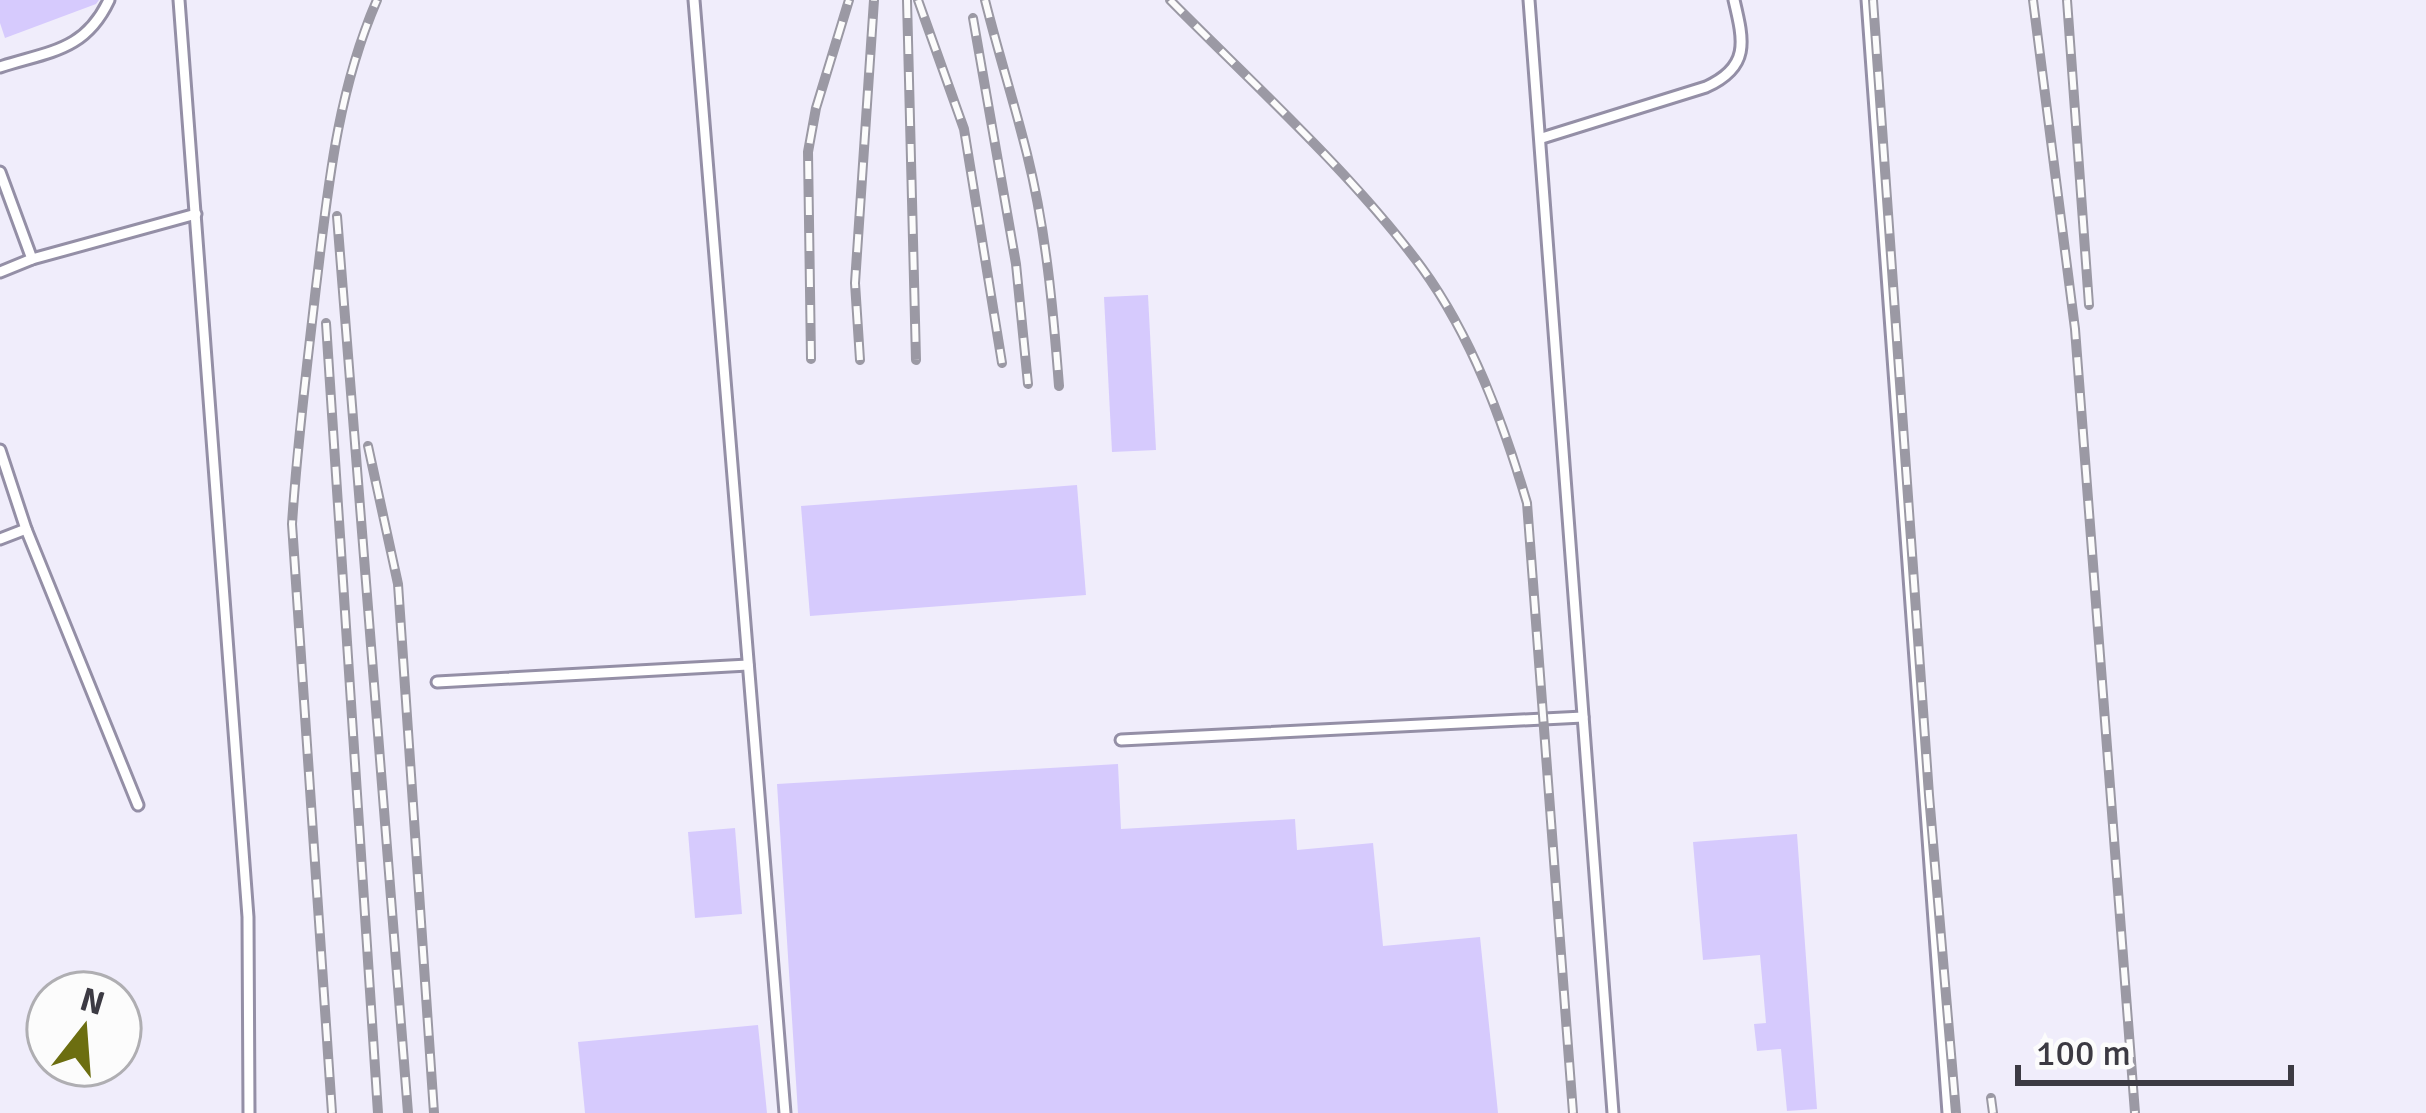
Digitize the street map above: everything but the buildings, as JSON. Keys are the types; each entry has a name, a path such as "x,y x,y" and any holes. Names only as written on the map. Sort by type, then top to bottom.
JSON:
{"lane":[{"path":"97,0 103,14"},
{"path":"0,67 76,42 91,32 110,0"},
{"path":"179,0 248,917 249,1113"},
{"path":"694,0 785,1113"},
{"path":"1529,0 1613,1113"},
{"path":"1542,138 1731,76 1740,57 1741,31 1734,0"},
{"path":"1867,0 1948,1113"},
{"path":"0,172 32,259"},
{"path":"0,272 196,214"},
{"path":"0,450 26,530 139,806"},
{"path":"0,539 26,530"},
{"path":"437,682 748,665"},
{"path":"1121,740 1583,717"}],"railway":[{"path":"332,1113 292,524 330,177 352,70 377,0"},
{"path":"811,359 808,152 816,108 849,0"},
{"path":"860,360 855,283 874,0"},
{"path":"907,0 916,360"},
{"path":"918,0 964,129 1002,363"},
{"path":"985,0 1039,211 1059,386"},
{"path":"1170,0 1334,164 1422,268 1471,351 1508,442 1527,503 1573,1113"},
{"path":"1873,0 1956,1113"},
{"path":"2033,0 2075,329 2135,1113"},
{"path":"2067,0 2089,305"},
{"path":"973,18 1016,264 1028,384"},
{"path":"337,216 408,1113"},
{"path":"326,323 378,1113"},
{"path":"368,446 398,584 434,1113"},
{"path":"1991,1098 1993,1113"}]}
